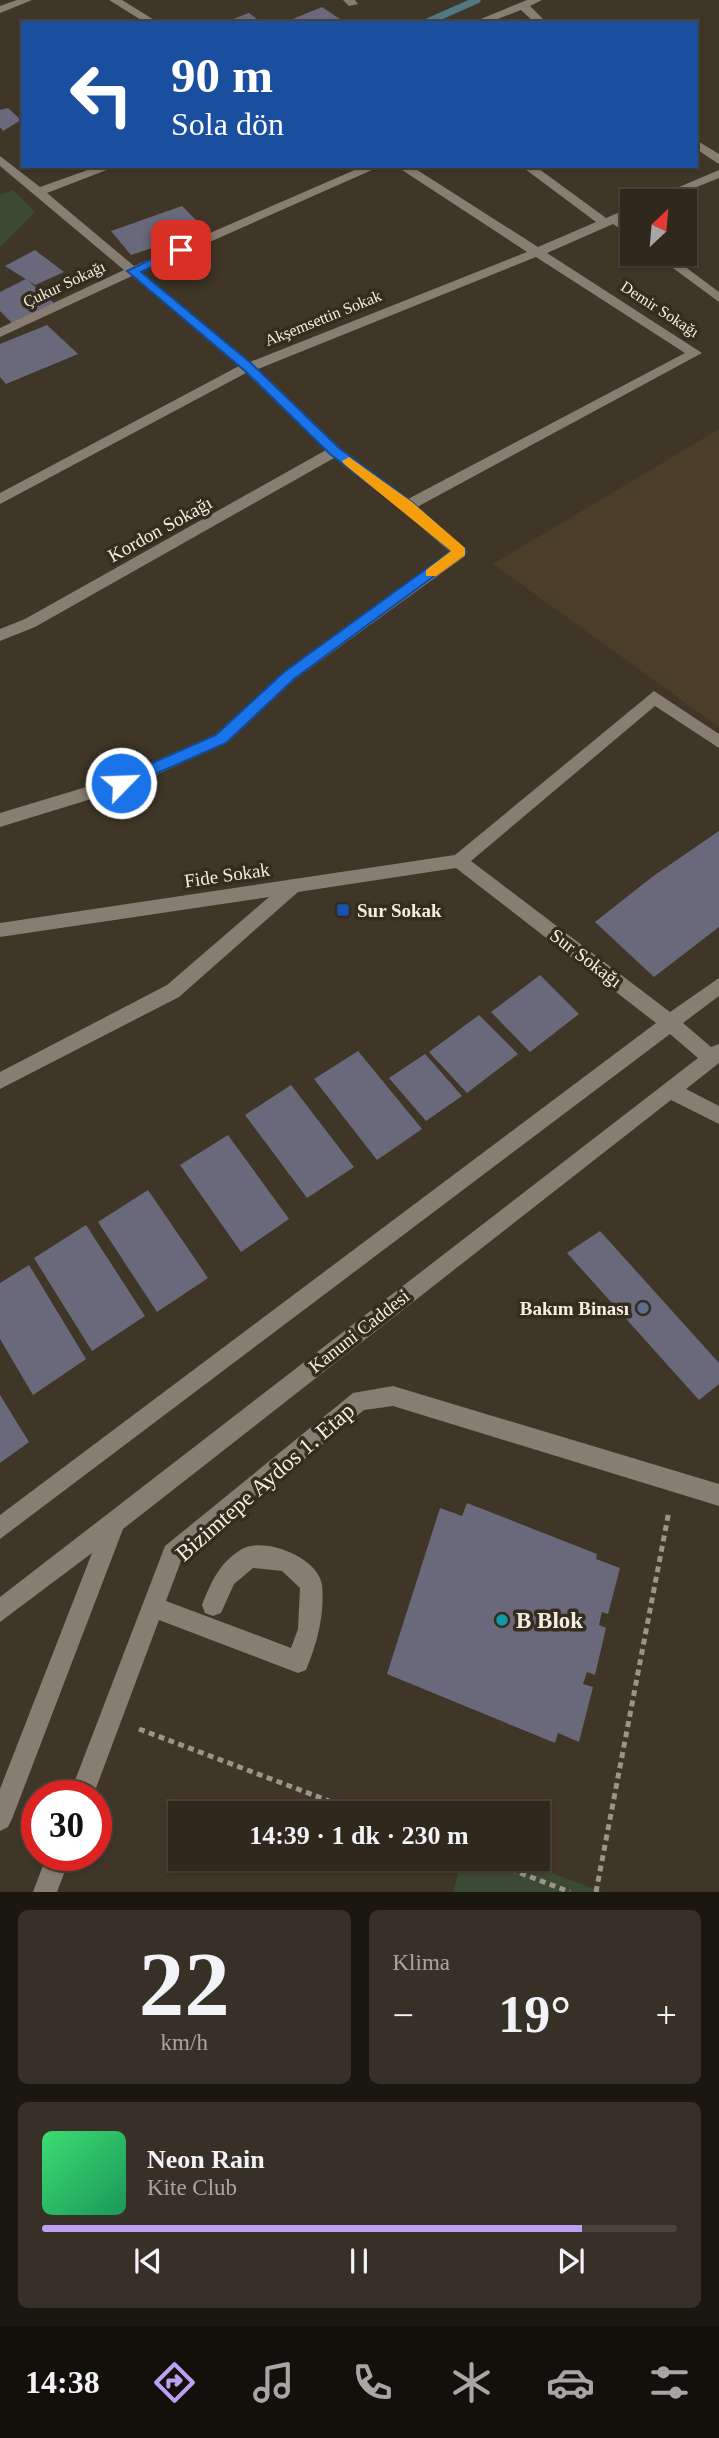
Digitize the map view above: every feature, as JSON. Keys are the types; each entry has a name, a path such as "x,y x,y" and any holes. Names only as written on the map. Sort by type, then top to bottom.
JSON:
{"street":[{"path":"0,9 27,0"},
{"path":"114,0 151,21"},
{"path":"481,21 537,0"},
{"path":"522,5 540,21"},
{"path":"698,144 719,160"},
{"path":"0,160 248,367 335,451 407,506 460,552 289,676 221,739 121,783 0,820"},
{"path":"39,192 105,168"},
{"name":"Çukur Sokağı","path":"0,333 133,271 370,168"},
{"name":"Demir Sokağı","path":"405,168 540,251 695,353 407,506"},
{"path":"530,168 620,226"},
{"path":"682,189 719,174"},
{"name":"Akşemsettin Sokak","path":"1,496 248,367 540,251 620,216"},
{"path":"676,266 719,298"},
{"name":"Kordon Sokağı","path":"0,635 30,623 335,451"},
{"path":"459,861 654,698 719,743"},
{"name":"Fide Sokak","path":"0,930 459,861"},
{"name":"Sur Sokağı","path":"459,861 715,1055"},
{"path":"0,1081 173,991 292,887"},
{"path":"0,1528 719,986"},
{"name":"Kanuni Caddesi","path":"0,1611 715,1055"},
{"path":"668,1089 719,1115"},
{"name":"Bizimtepe Aydos 1. Etap","path":"87,1780 173,1554 360,1400 393,1396 719,1495"},
{"path":"0,1819 116,1521"},
{"path":"153,1607 298,1662 309,1629 311,1584 287,1560 249,1557 226,1576 214,1605"},
{"path":"45,1892 53,1871"}],"path":[{"path":"596,1892 674,1482"},
{"path":"111,1719 328,1801"},
{"path":"515,1871 570,1892"}],"shaded area":[{"path":"719,429 719,727 493,564"}],"green space":[{"path":"13,190 35,212 0,247 0,195"},
{"path":"459,1871 546,1871 603,1892 453,1892"}],"building":[{"path":"322,7 343,21 288,21"},
{"path":"249,13 259,21 227,21"},
{"path":"8,108 21,120 3,131 0,127 0,110"},
{"path":"182,206 206,230 131,255 111,231"},
{"path":"35,250 64,272 35,285 5,266"},
{"path":"26,279 54,303 12,323 0,311 0,292"},
{"path":"47,325 78,354 6,384 0,377 0,344"},
{"path":"719,831 719,927 654,977 595,922 652,877"},
{"path":"540,975 579,1014 530,1052 491,1012"},
{"path":"479,1015 518,1054 467,1093 429,1052"},
{"path":"358,1051 422,1129 377,1160 314,1079"},
{"path":"425,1054 462,1096 426,1121 389,1078"},
{"path":"291,1085 354,1167 307,1198 245,1115"},
{"path":"228,1135 289,1219 241,1252 180,1165"},
{"path":"148,1190 208,1278 157,1312 98,1222"},
{"path":"86,1225 145,1316 92,1351 34,1258"},
{"name":"Bakım Binası","path":"600,1231 719,1363 719,1384 699,1400 567,1253"},
{"path":"29,1265 86,1359 33,1395 0,1339 0,1283"},
{"path":"0,1395 29,1442 0,1463"},
{"name":"B Blok","path":"467,1503 597,1554 596,1559 620,1568 608,1614 602,1612 599,1625 606,1628 595,1675 587,1672 583,1684 593,1687 579,1742 558,1733 555,1743 387,1674 440,1508 462,1516"}],"waterway":[{"path":"430,21 477,0"}],"slow traffic":[{"path":"349,461 460,552 431,573"}],"place":[{"name":"Sur Sokak","path":"343,910"},
{"name":"Bakım Binası","path":"643,1308"},
{"name":"B Blok","path":"502,1620"}],"route":[{"path":"121,783 221,739 289,676 460,552 407,506 335,451 248,367 133,271 181,250"}]}
